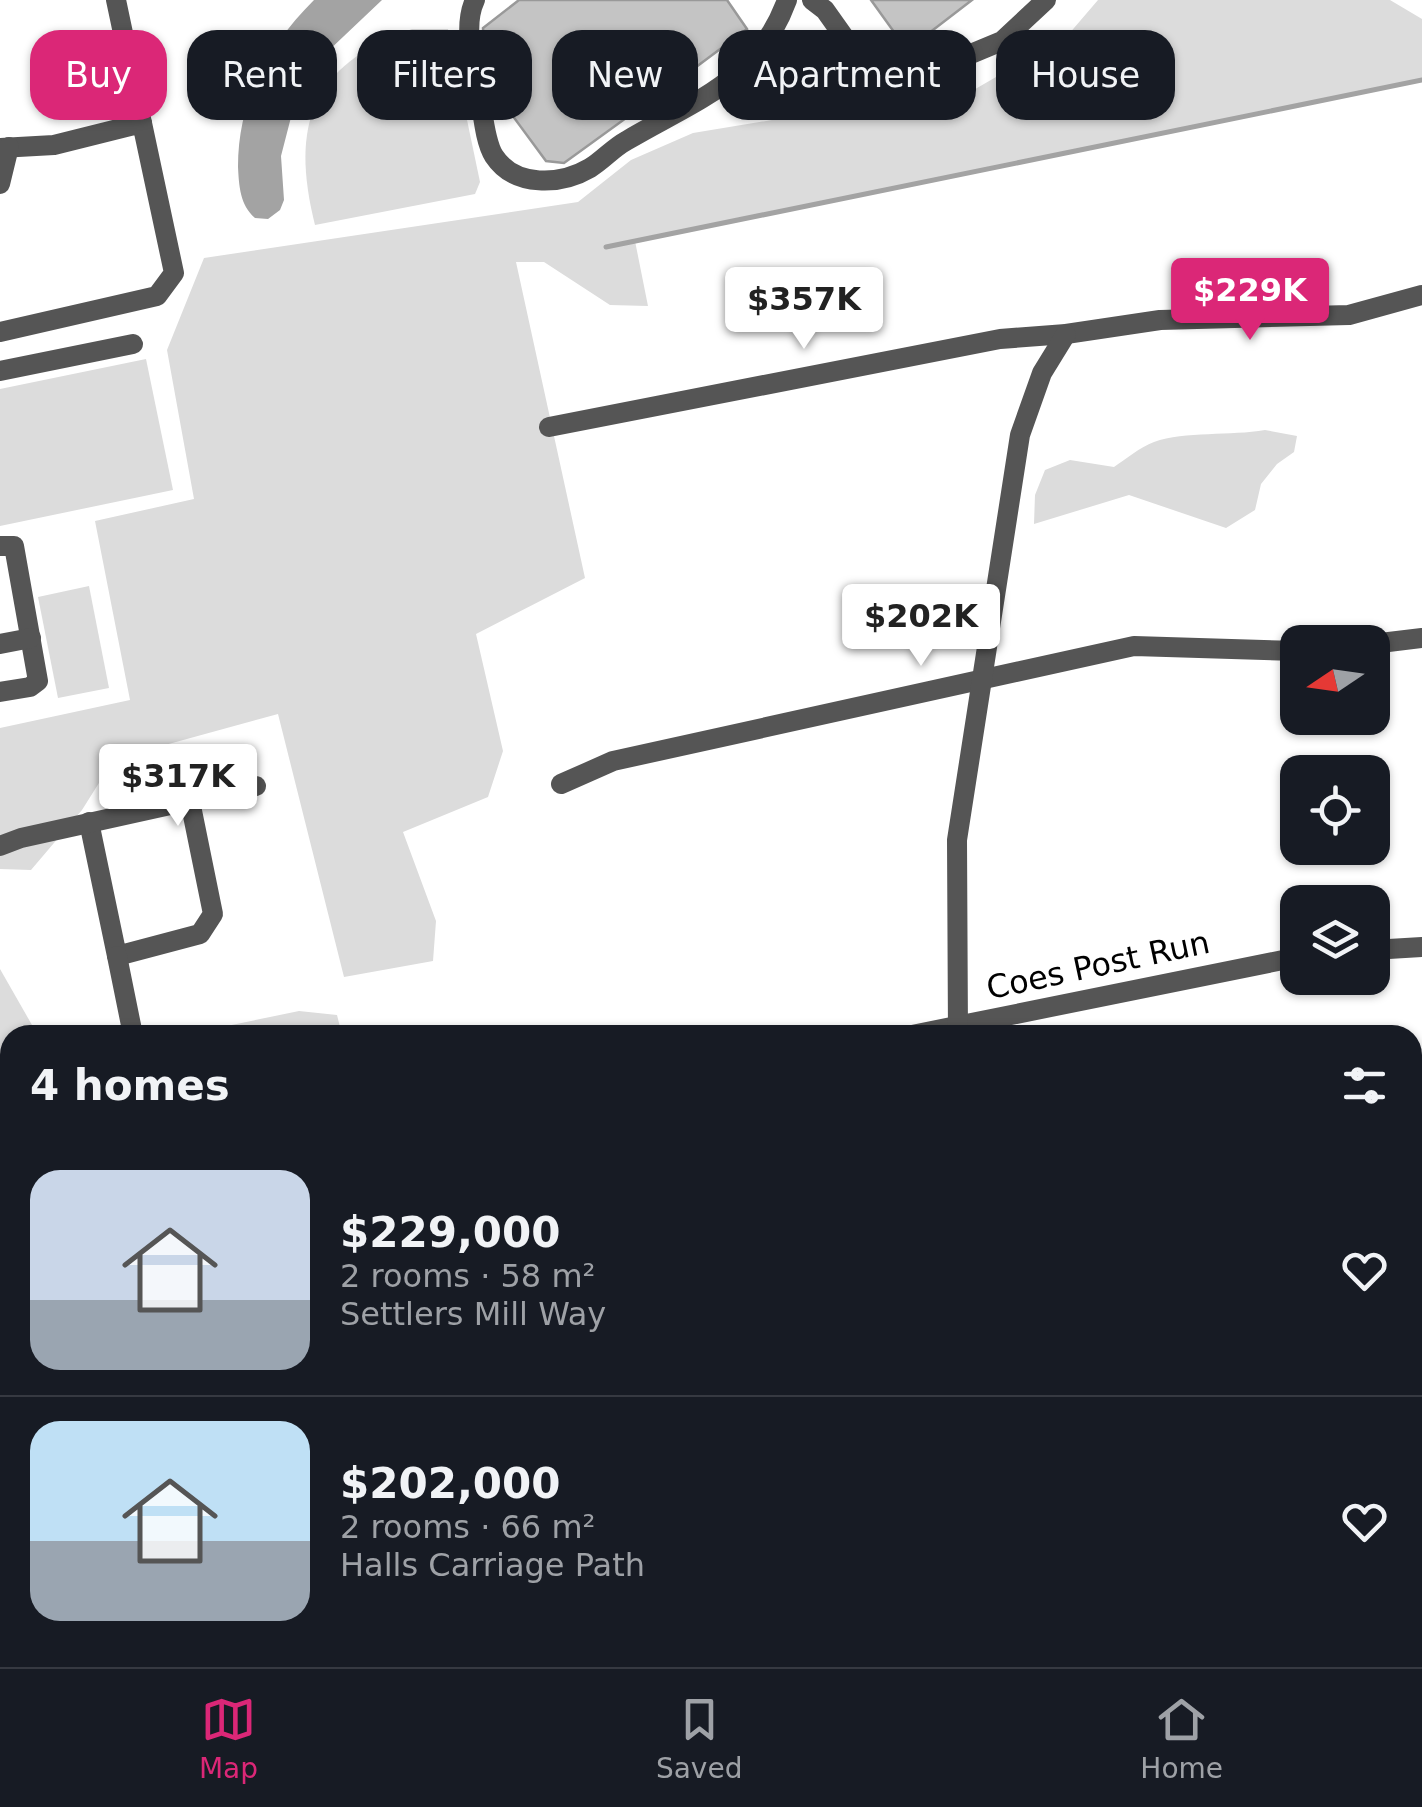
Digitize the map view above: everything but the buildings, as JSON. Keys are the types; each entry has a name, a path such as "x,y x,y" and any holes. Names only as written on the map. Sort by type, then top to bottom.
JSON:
{"street":[{"path":"0,332 157,296 174,273 116,0"},
{"path":"475,0 470,11 472,51 493,155 513,174 547,183 588,170 625,142 702,101 748,64 778,26 787,0"},
{"path":"812,0 825,10 864,65 913,78 1002,42 1046,0"},
{"path":"0,184 4,148 54,145 142,123"},
{"path":"549,427 1000,339 1160,320 1349,315 1422,295"},
{"path":"958,1025 957,840 1020,435 1042,373 1066,334"},
{"path":"0,371 133,344"},
{"path":"0,546 14,546 38,681 0,692"},
{"path":"0,594 22,590"},
{"path":"0,644 30,638"},
{"path":"1390,642 1422,638"},
{"path":"561,784 614,762 1134,646 1280,650"},
{"path":"0,846 89,822 256,786"},
{"path":"117,956 200,934 213,914 190,801"},
{"path":"89,822 131,1025"},
{"path":"1390,949 1422,947"},
{"name":"Coes Post Run","path":"981,1025 1280,961"}],"shaded area":[{"path":"314,0 382,0 337,43 337,30 287,30"},
{"path":"1098,0 1390,0 1422,19 1422,80 635,241 648,306 610,305 544,262 516,262 585,578 476,634 503,751 488,797 403,832 436,921 433,961 344,977 278,714 114,759 82,810 31,870 0,869 0,728 130,700 95,521 194,499 167,350 204,258 578,202 631,160 693,133 772,120 976,120 976,89 996,77 996,120 1175,120 1175,30 1072,30"},
{"path":"357,57 357,120 467,120 480,182 475,194 315,225 305,157 308,129 311,120 337,120 337,74"},
{"path":"243,120 290,120 281,156 284,200 280,210 268,219 255,218 243,201 239,143"},
{"path":"146,359 173,490 0,526 0,389"},
{"path":"1265,430 1297,436 1294,452 1277,464 1261,484 1255,510 1226,528 1129,495 1034,524 1035,495 1045,470 1070,460 1114,467 1144,447 1166,439"},
{"path":"89,586 109,688 58,698 38,597"},
{"path":"0,969 32,1025 0,1025"},
{"path":"299,1011 337,1015 340,1025 231,1025"}],"waterway":[{"path":"606,247 1422,80"}]}
